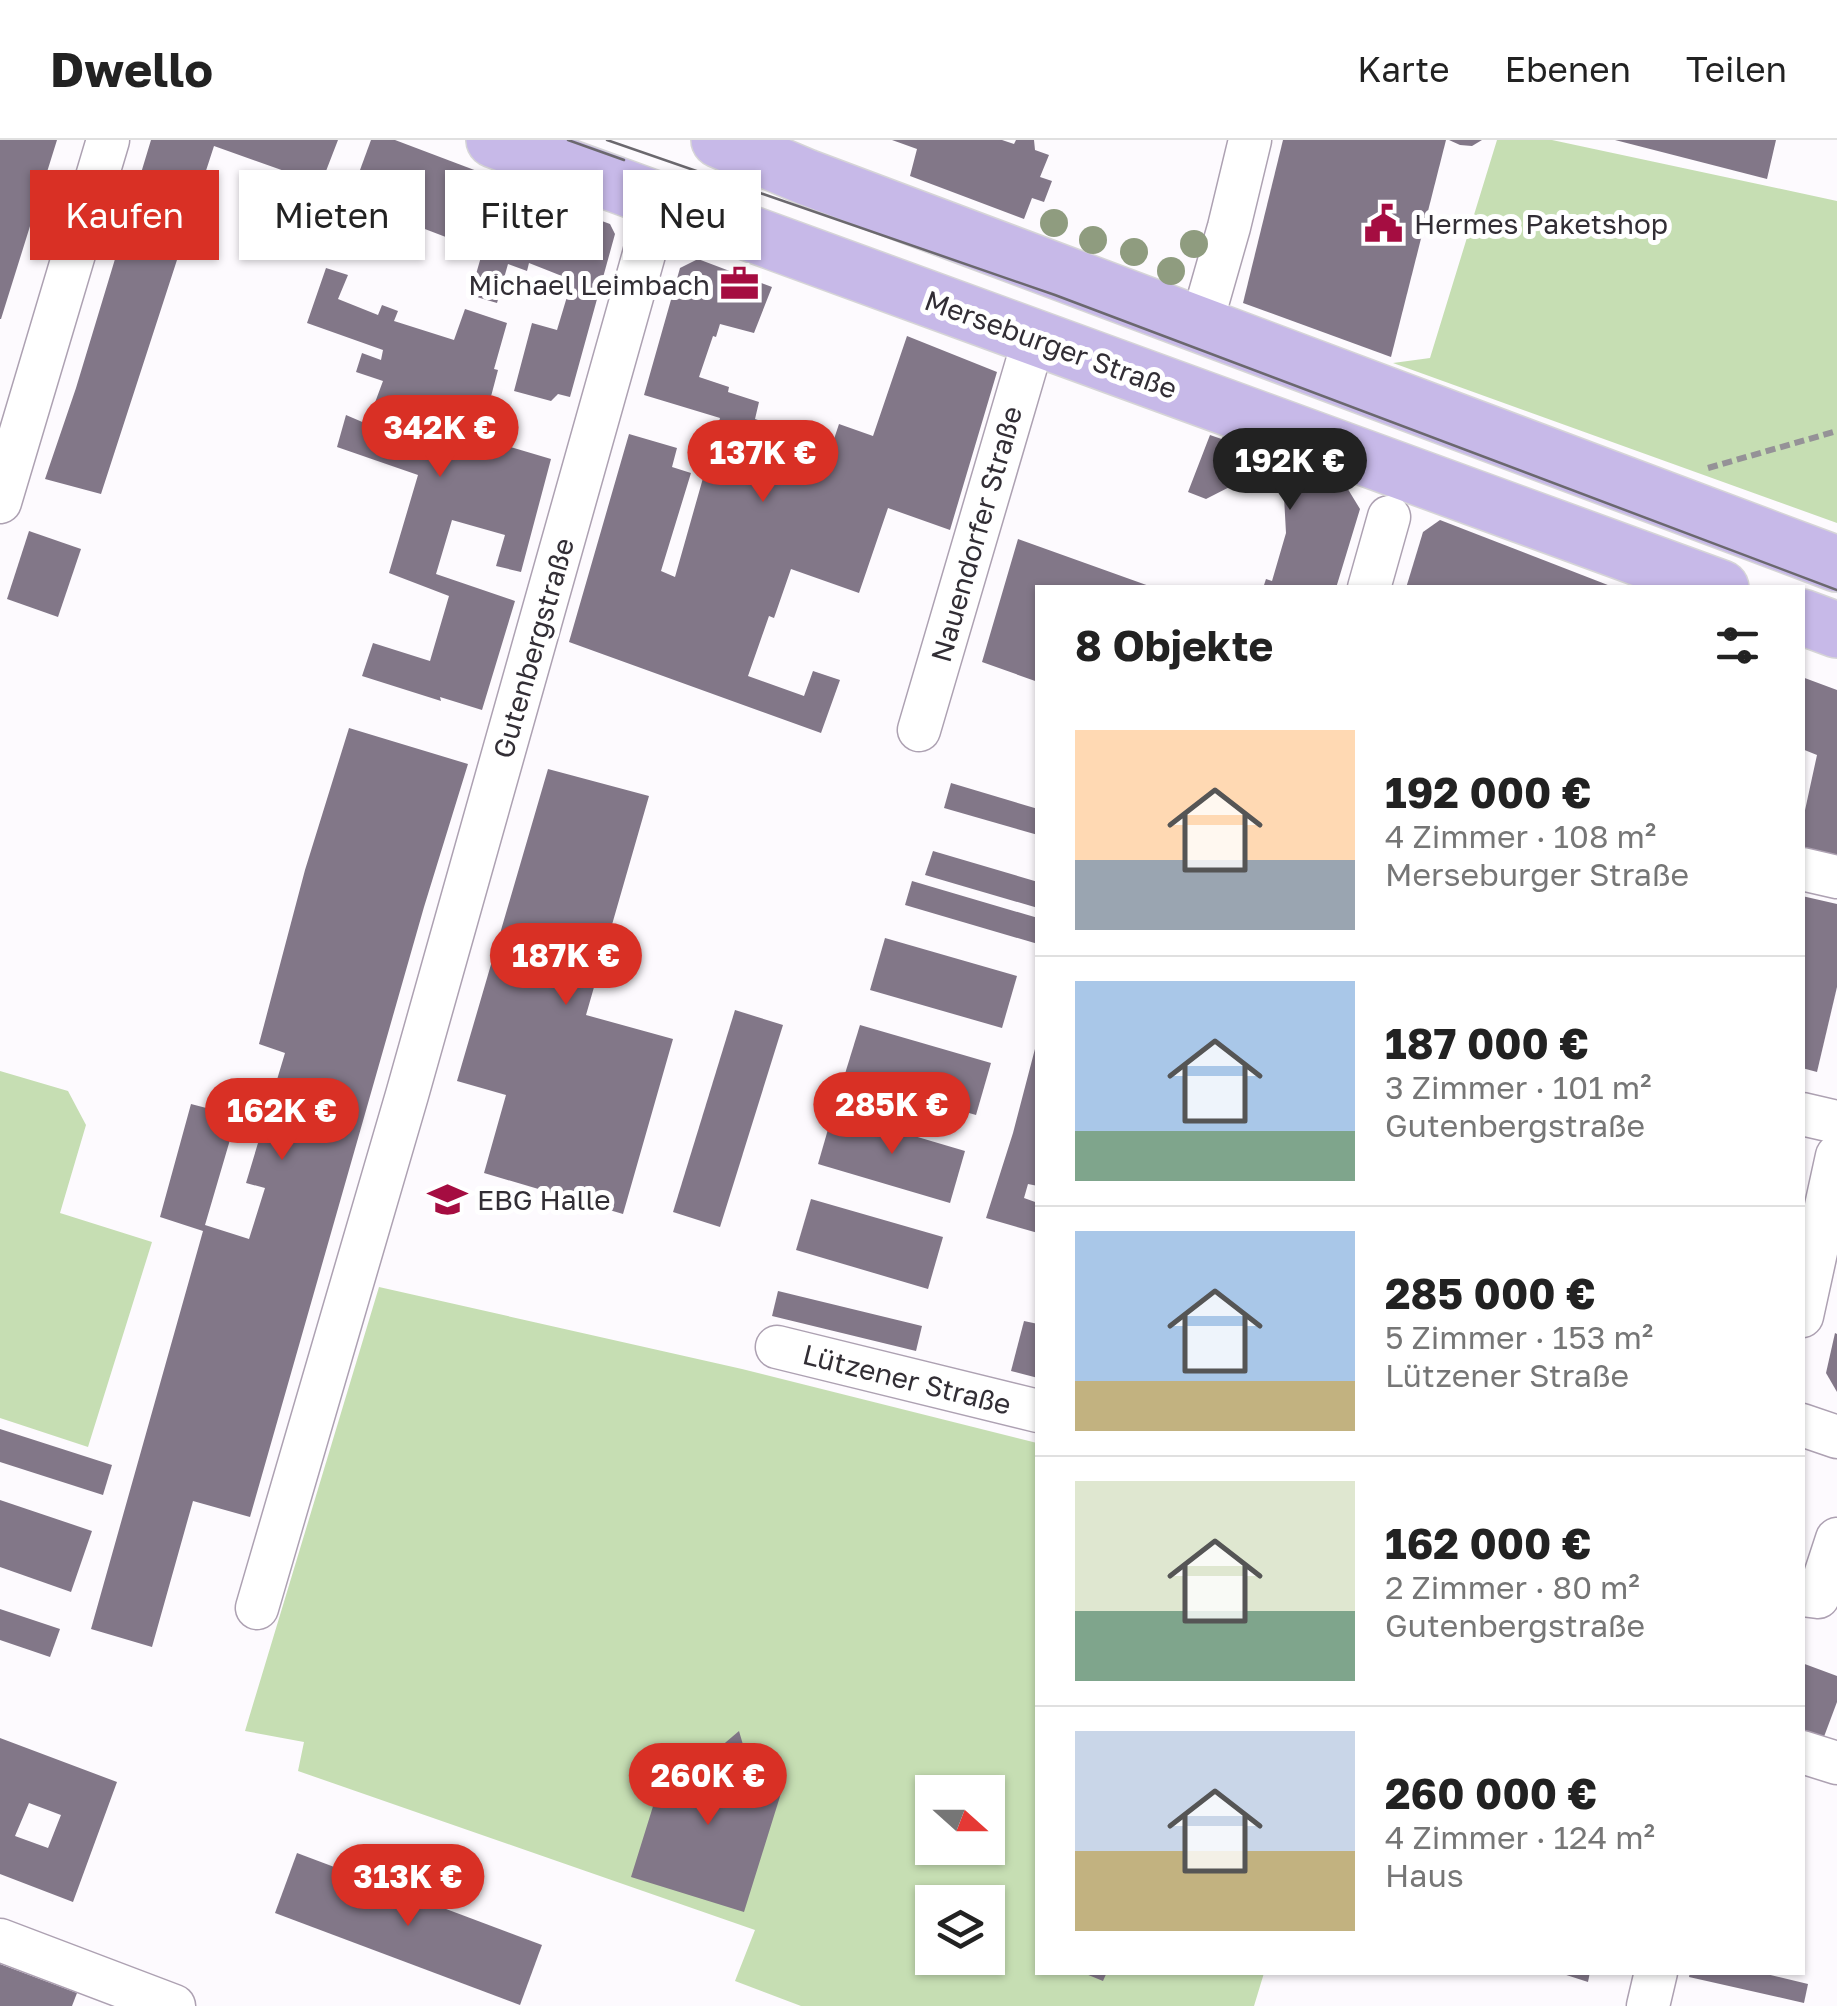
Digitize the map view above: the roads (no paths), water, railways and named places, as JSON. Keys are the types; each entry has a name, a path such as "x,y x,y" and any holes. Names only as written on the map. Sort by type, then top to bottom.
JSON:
{"main road":[{"name":"Merseburger Straße","path":"494,140 623,188"},
{"path":"719,140 806,177 1837,564"},
{"name":"Merseburger Straße","path":"761,238 1707,585"},
{"path":"1805,619 1837,630"}],"street":[{"path":"0,502 108,140"},
{"path":"1201,325 1250,140"},
{"name":"Gutenbergstraße","path":"257,1608 642,260"},
{"name":"Nauendorfer Straße","path":"918,730 1034,338"},
{"path":"1370,585 1389,517"},
{"path":"1805,870 1837,877"},
{"path":"1805,1115 1837,1122"},
{"path":"1805,1302 1837,1156"},
{"name":"Lützener Straße","path":"777,1346 1035,1410"},
{"path":"1805,1425 1837,1437"},
{"path":"1819,1602 1837,1539"},
{"path":"1805,1753 1837,1763"},
{"path":"0,1940 174,2006"},
{"path":"1648,2006 1655,1975"}],"tram line":[{"path":"568,140 624,160"},
{"path":"607,140 1055,295 1837,590"}],"place":[{"name":"Hermes Paketshop","path":"1384,223"},
{"name":"Michael Leimbach","path":"740,284"},
{"name":"EBG Halle","path":"447,1199"}]}
